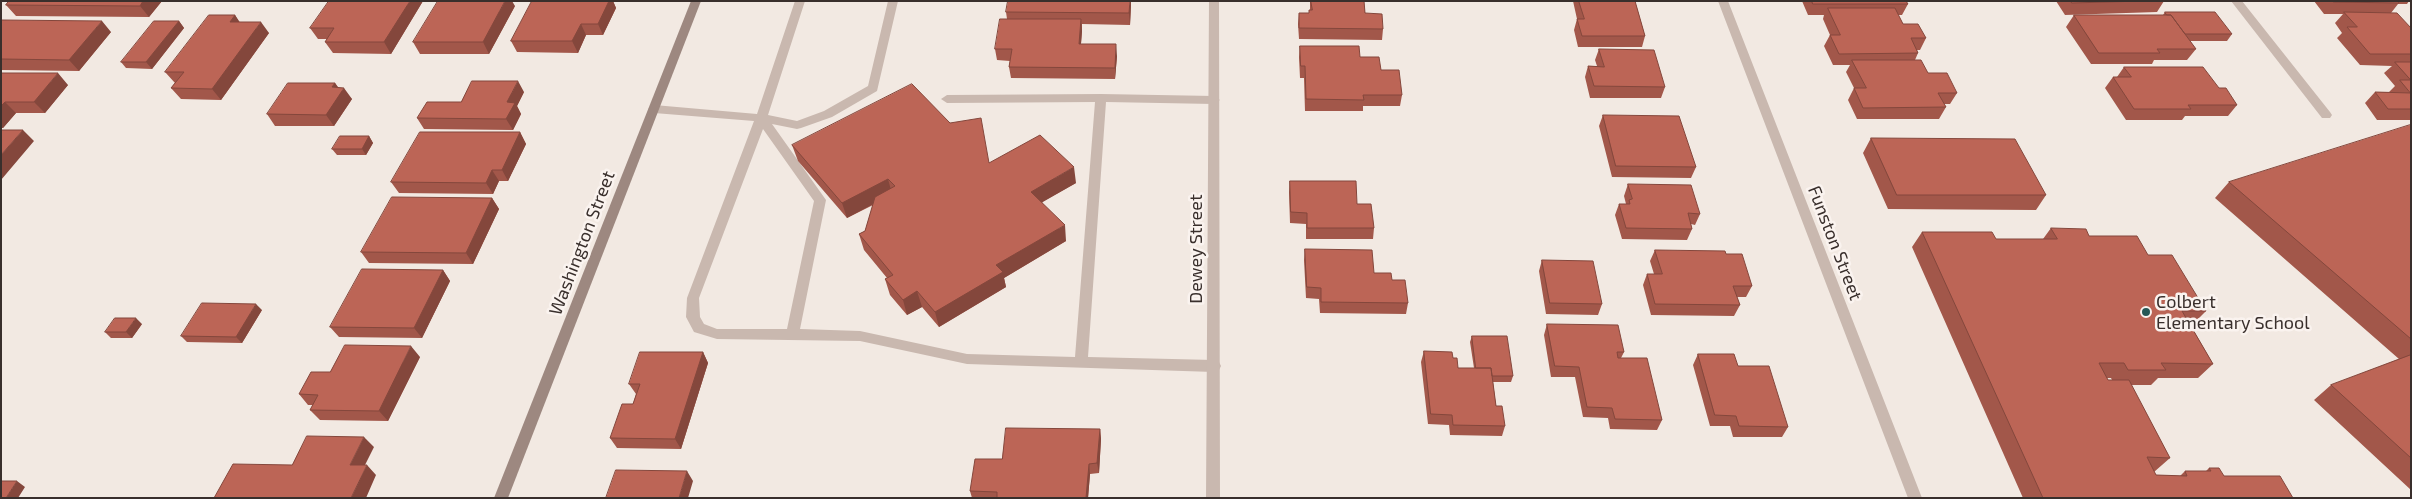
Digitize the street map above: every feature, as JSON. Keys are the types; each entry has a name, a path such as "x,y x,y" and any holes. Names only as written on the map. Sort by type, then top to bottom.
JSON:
{"street":[{"name":"Washington Street","path":"501,498 696,1"},
{"path":"800,1 760,118 693,298 693,317 699,328 716,334 860,336 967,359 1214,366"},
{"path":"654,109 760,118 797,126 828,114 874,88 893,1"},
{"name":"Dewey Street","path":"1213,498 1214,1"},
{"name":"Funston Street","path":"1723,1 1915,498"},
{"path":"2236,1 2326,114"},
{"path":"1081,362 1101,98"},
{"path":"947,99 1101,98 1214,100"},
{"path":"760,118 820,200 792,334"}],"building":[{"path":"9,1 143,1 140,6 6,5"},
{"path":"329,1 410,1 384,42 325,42 334,28 310,28"},
{"path":"438,1 505,1 483,42 413,42"},
{"path":"532,1 609,1 598,24 581,24 572,41 511,41"},
{"path":"1008,1 1130,1 1129,13 1006,12"},
{"path":"1311,1 1364,1 1365,13 1382,14 1383,29 1299,28 1299,13 1309,13 1309,10 1312,10"},
{"path":"1579,1 1635,1 1645,36 1582,36 1577,19 1584,19"},
{"path":"1812,1 1906,1 1908,4 1813,4"},
{"path":"2071,1 2142,1 2072,3"},
{"path":"2398,1 2399,3 2334,2"},
{"path":"1828,8 1895,8 1903,24 1918,24 1926,38 1911,38 1918,53 1839,54 1830,35 1840,35"},
{"path":"2165,12 2215,12 2232,34 2185,34 2171,15 2167,15"},
{"path":"2344,12 2397,13 2411,28 2411,54 2370,54 2347,27 2357,27"},
{"path":"209,15 235,15 230,22 261,22 212,89 171,88 184,72 165,72"},
{"path":"2074,15 2171,15 2196,49 2157,49 2160,53 2099,53"},
{"path":"1000,19 1081,19 1079,44 1116,44 1115,68 1009,67 1012,49 995,49"},
{"path":"1,20 102,21 69,60 1,59"},
{"path":"154,21 179,21 146,62 121,62"},
{"path":"1300,46 1359,46 1360,57 1379,57 1381,70 1399,70 1402,95 1363,95 1364,100 1306,99 1305,66 1301,66"},
{"path":"1599,49 1654,50 1665,87 1594,86 1588,66 1604,67"},
{"path":"1852,60 1921,60 1928,73 1947,73 1957,93 1938,93 1946,107 1863,108 1854,88 1866,88"},
{"path":"2395,62 2411,62 2411,80"},
{"path":"2124,67 2203,67 2219,88 2226,88 2237,105 2188,105 2191,109 2134,109 2113,77 2131,77"},
{"path":"1,73 58,73 34,102 5,102 1,106"},
{"path":"2400,80 2411,80 2411,109 2388,109 2375,92 2410,93"},
{"path":"472,81 518,81 507,102 515,103 506,119 417,118 427,102 461,102"},
{"path":"288,83 335,83 332,87 344,88 326,115 267,114"},
{"path":"912,84 950,123 981,118 989,163 1040,135 1074,167 1031,192 1065,225 996,265 1003,272 935,312 917,291 903,300 885,279 893,275 859,234 865,231 875,197 895,186 888,179 842,203 792,145"},
{"path":"1603,115 1679,116 1696,167 1616,166"},
{"path":"2411,126 2411,339 2229,182"},
{"path":"1,130 23,130 1,155"},
{"path":"420,132 520,132 502,170 492,170 486,183 391,182"},
{"path":"340,136 369,136 362,149 332,149"},
{"path":"1871,138 2015,139 2046,195 1897,195"},
{"path":"1290,181 1356,181 1357,204 1371,204 1374,228 1307,228 1307,213 1291,212"},
{"path":"1628,184 1691,185 1700,214 1688,213 1692,229 1626,228 1619,204 1630,204 1629,200 1632,199"},
{"path":"392,197 492,198 466,253 361,252"},
{"path":"2051,228 2086,229 2089,236 2137,236 2148,255 2172,255 2206,311 2182,311 2213,364 2161,363 2166,370 2128,370 2124,363 2099,363 2108,380 2129,380 2170,458 2147,457 2156,475 2187,476 2185,471 2211,471 2209,468 2219,468 2224,476 2280,476 2293,498 2043,498 1922,232 1992,232 1996,239 2057,239"},
{"path":"1305,249 1372,250 1374,273 1391,273 1392,280 1405,280 1408,303 1321,302 1321,288 1307,287"},
{"path":"1655,250 1725,251 1726,254 1742,254 1752,286 1733,286 1740,305 1655,304 1647,274 1662,274"},
{"path":"1542,260 1593,261 1602,304 1550,303"},
{"path":"362,269 443,270 414,328 330,327"},
{"path":"202,303 256,304 236,337 181,336"},
{"path":"115,318 136,318 126,332 105,332"},
{"path":"1547,324 1618,325 1624,352 1617,352 1618,358 1647,358 1662,420 1615,419 1612,408 1587,407 1579,367 1555,366"},
{"path":"1472,336 1507,336 1513,376 1492,376 1491,368 1476,368"},
{"path":"345,345 411,346 379,411 310,410 318,395 299,394 311,372 330,372"},
{"path":"1424,351 1452,352 1453,358 1457,358 1458,368 1491,368 1496,406 1502,406 1505,426 1453,425 1452,415 1431,414"},
{"path":"640,352 703,352 675,439 610,438 622,404 633,404 640,384 629,384"},
{"path":"1698,354 1734,354 1738,366 1769,366 1788,427 1739,426 1736,416 1715,415"},
{"path":"2411,355 2411,458 2331,385"},
{"path":"1006,428 1100,429 1097,463 1089,464 1086,498 997,498 997,492 970,491 975,459 1002,459"},
{"path":"307,436 364,437 350,465 367,465 351,498 214,498 233,464 292,465"},
{"path":"616,470 687,471 679,498 606,498"},
{"path":"1,481 17,481 6,498 1,498"}],"place":[{"name":"Colbert Elementary School","path":"2146,312"}]}
